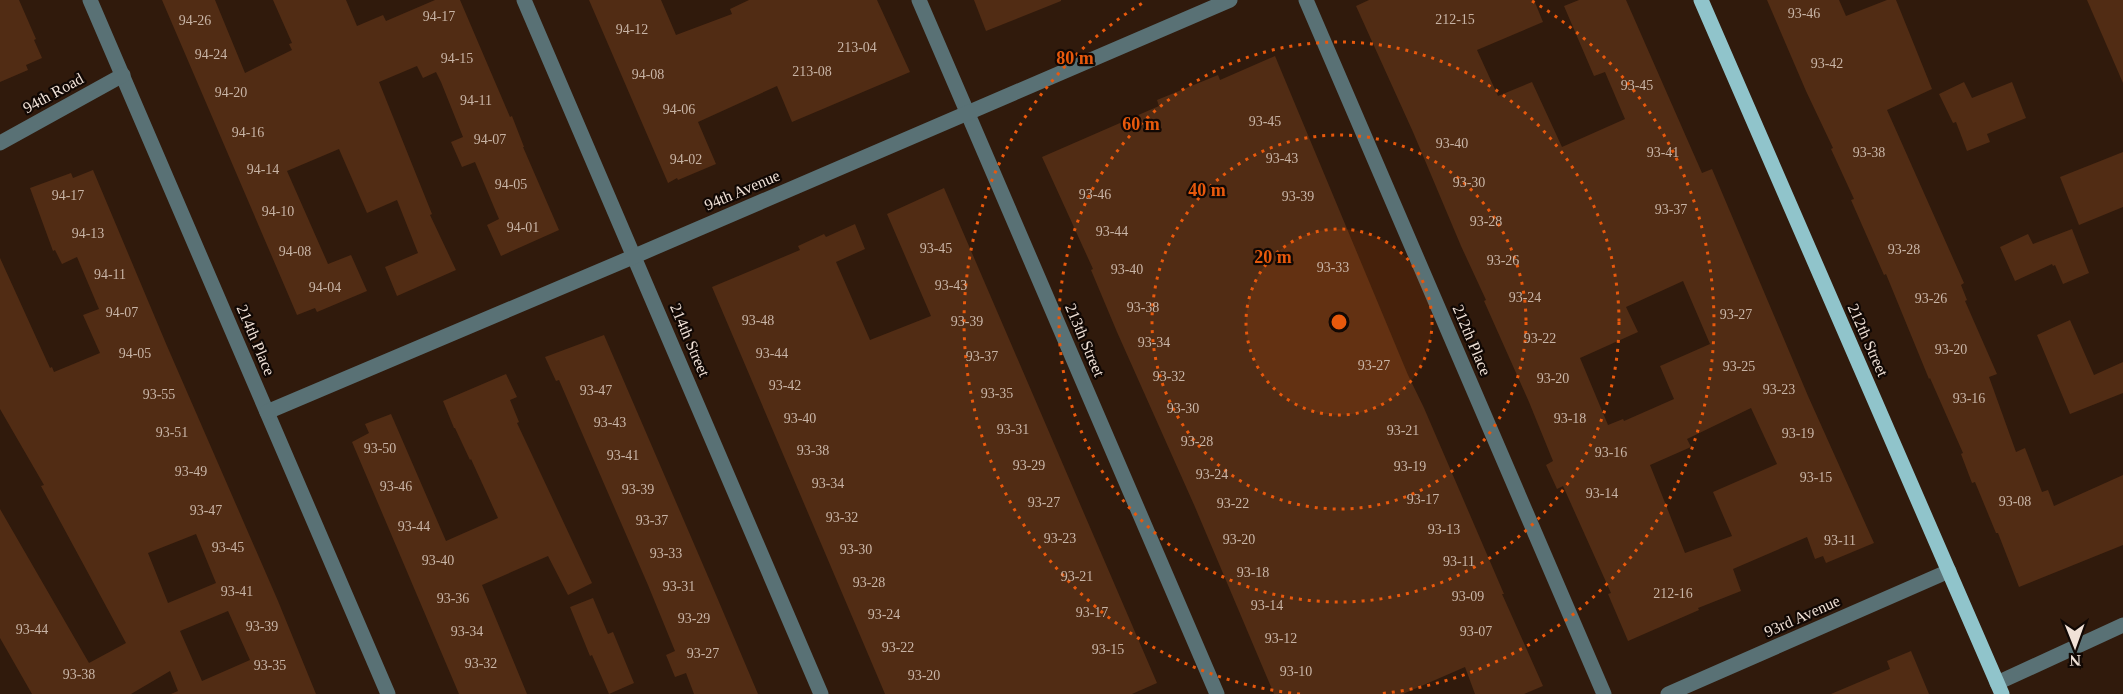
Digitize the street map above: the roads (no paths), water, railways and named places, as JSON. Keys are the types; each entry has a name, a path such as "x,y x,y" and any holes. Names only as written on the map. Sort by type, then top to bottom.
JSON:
{"main road":[{"name":"212th Street","path":"1701,0 1999,688"}],"street":[{"name":"214th Place","path":"90,0 388,694"},
{"name":"214th Street","path":"524,0 821,694"},
{"name":"213th Street","path":"919,0 1217,694"},
{"name":"94th Avenue","path":"267,412 1230,0"},
{"name":"212th Place","path":"1306,0 1604,694"},
{"name":"94th Road","path":"0,143 123,75"},
{"name":"93rd Avenue","path":"1668,694 1949,571"},
{"path":"1999,688 2123,625"}]}
